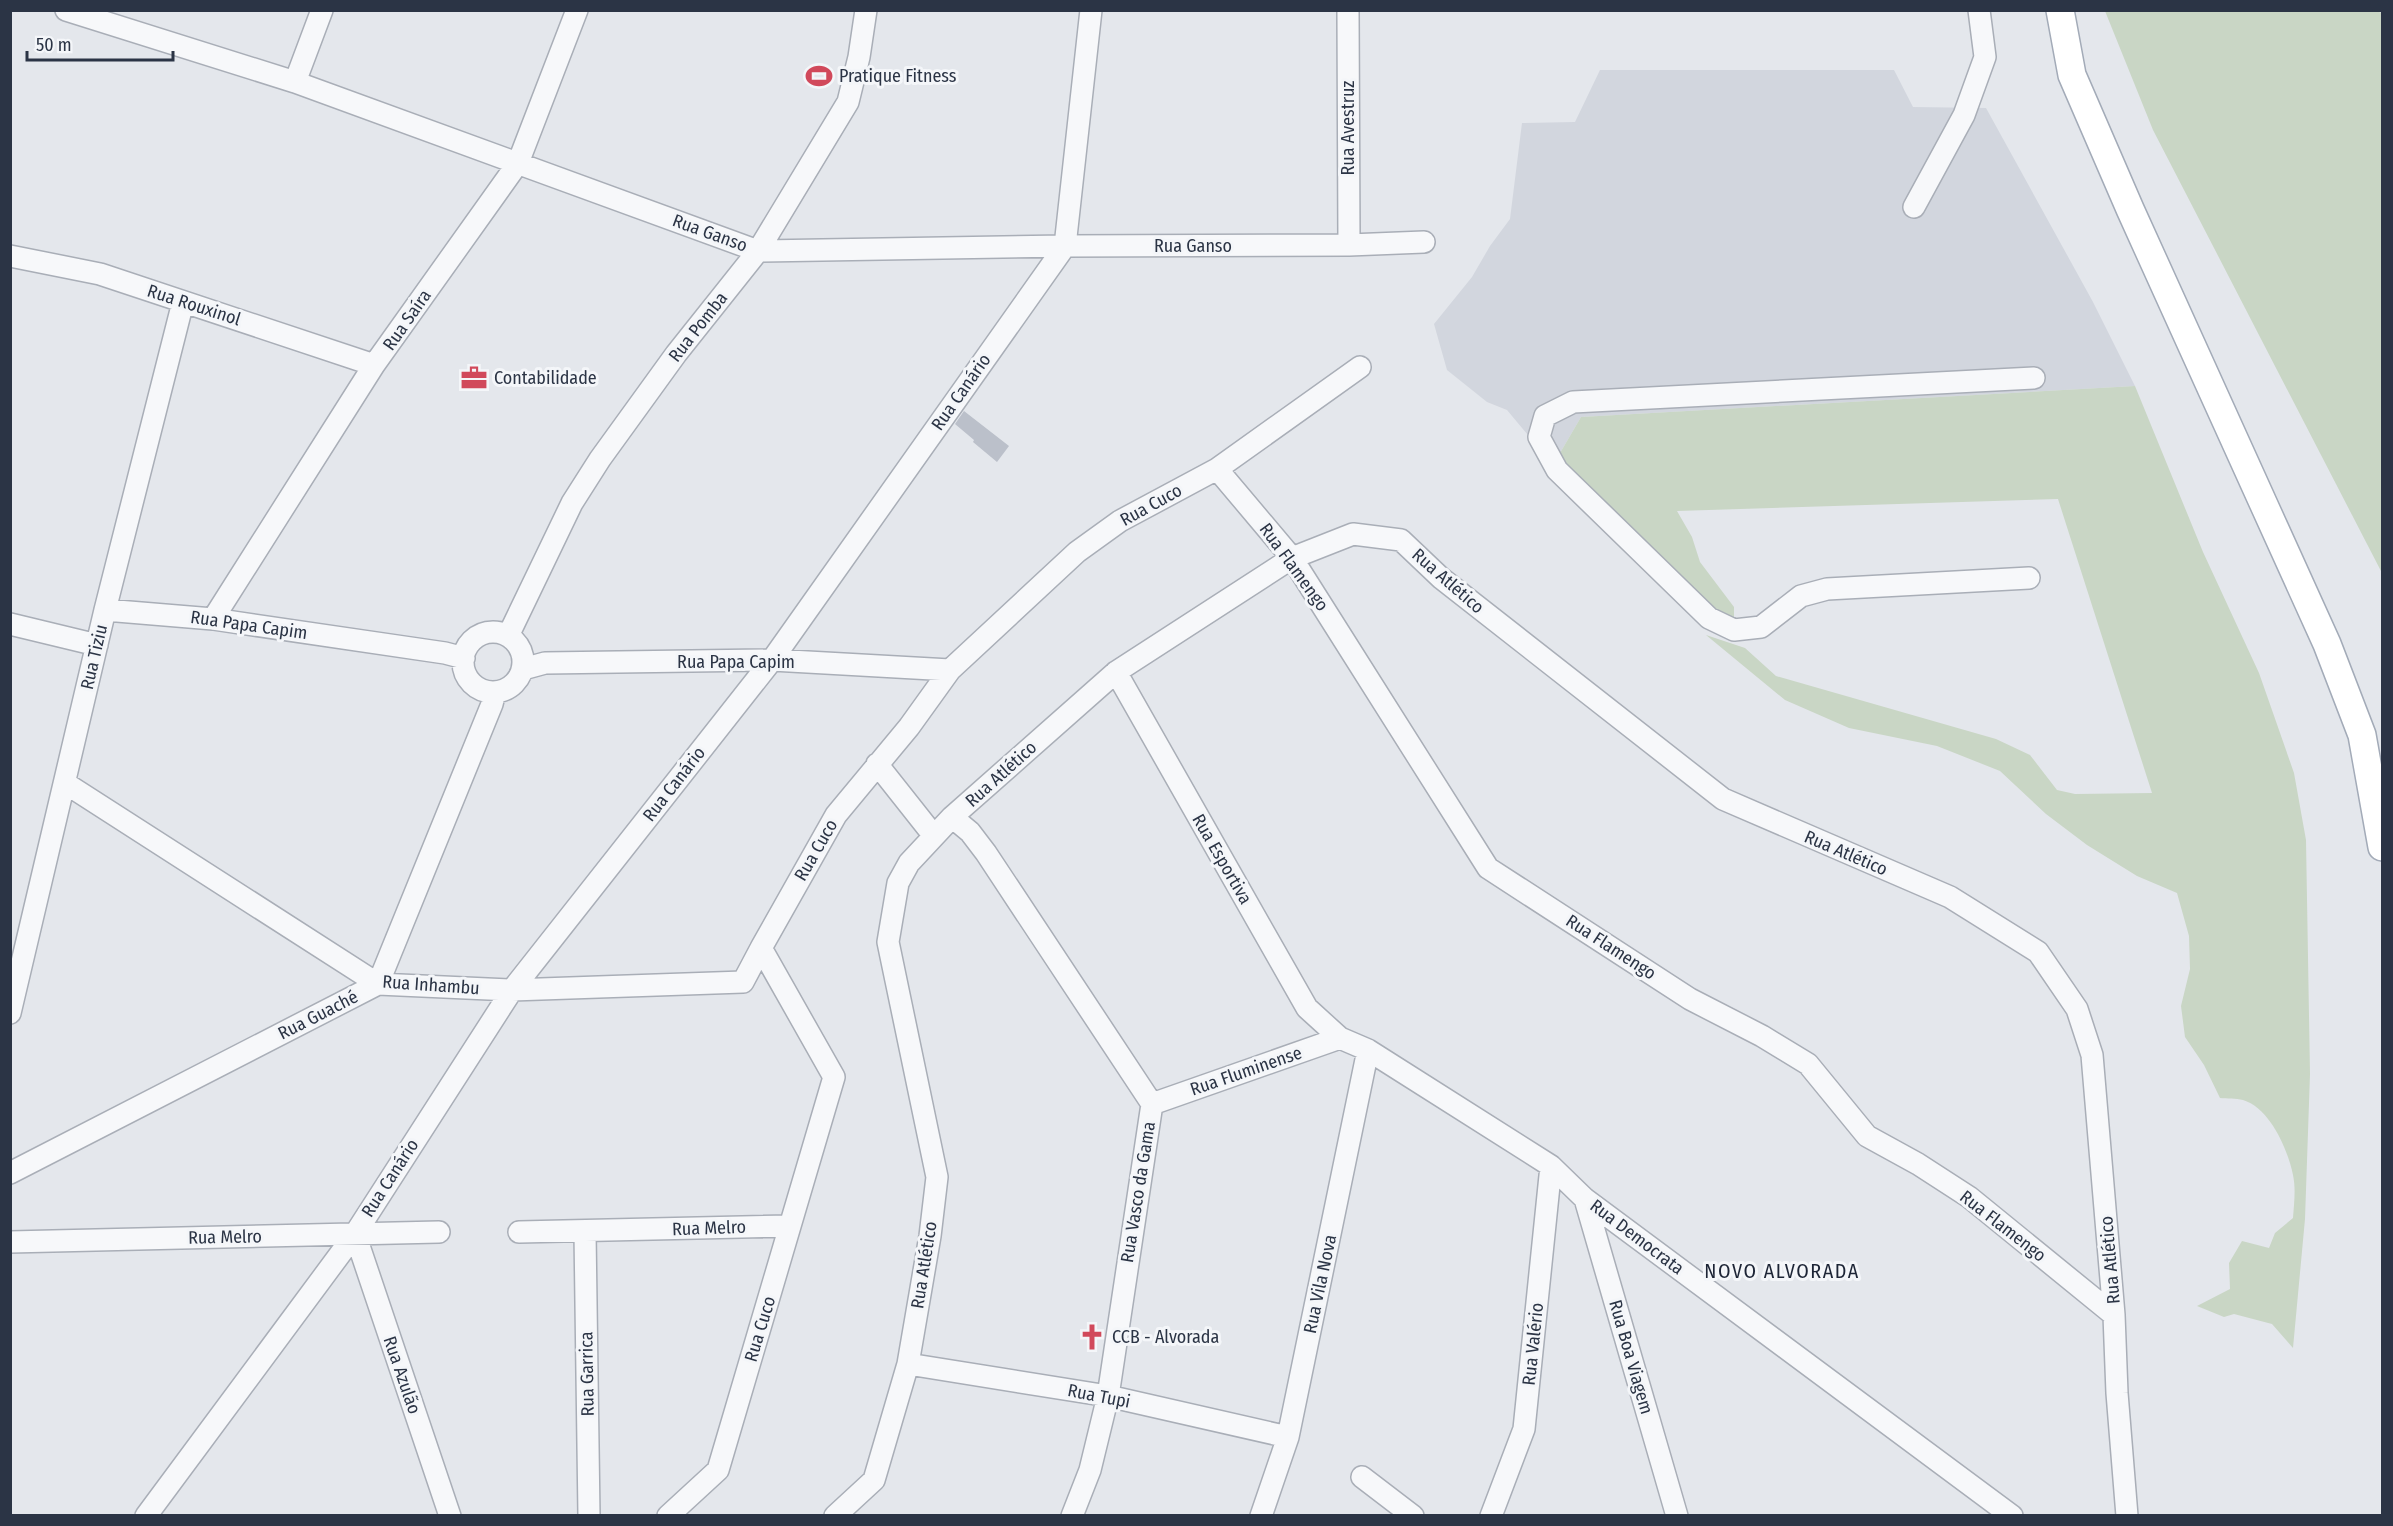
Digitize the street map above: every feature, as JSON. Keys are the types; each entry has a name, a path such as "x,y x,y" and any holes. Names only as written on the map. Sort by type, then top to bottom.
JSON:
{"main road":[{"path":"2060,10 2072,75 2335,664 2362,735 2382,847"}],"street":[{"name":"Rua Ganso","path":"66,10 295,82 758,251 1065,246 1349,245 1424,242"},
{"path":"295,82 322,10"},
{"name":"Rua Saíra","path":"213,619 374,365 518,163 577,10"},
{"name":"Rua Pomba","path":"508,636 572,503 600,459 676,354 758,251 848,102 866,10"},
{"name":"Rua Canário","path":"147,1515 354,1234 512,990 772,660 1065,246 1091,10"},
{"name":"Rua Avestruz","path":"1347,10 1349,245"},
{"path":"1914,207 1964,115 1985,57 1978,12"},
{"name":"Rua Rouxinol","path":"10,256 100,274 374,365"},
{"name":"Rua Tiziu","path":"10,1012 105,610 183,302"},
{"name":"Rua Cuco","path":"668,1515 718,1470 834,1077 761,948 836,815 909,727 950,670 1077,552 1120,521 1217,469 1360,367"},
{"path":"2029,578 1827,589 1801,596 1761,627 1734,630 1709,618 1582,495 1557,470 1539,437 1545,416 1573,402 2034,378"},
{"name":"Rua Flamengo","path":"1217,469 1292,558 1488,868 1690,999 1762,1036 1808,1064 1867,1136 1918,1164 1969,1197 2114,1316"},
{"name":"Rua Atlético","path":"835,1515 874,1480 908,1364 930,1236 937,1178 888,942 898,883 909,862 952,817 1116,672 1292,558 1353,534 1401,540 1441,578 1723,800 1950,897 2038,952 2077,1009 2092,1055 2114,1316 2127,1515"},
{"name":"Rua Papa Capim","path":"105,610 213,619 445,653 464,658"},
{"path":"10,624 97,645"},
{"path":"498,633 508,636 521,650 523,669 513,685 495,692 478,688 466,675 464,658 466,649 480,636 498,633"},
{"name":"Rua Papa Capim","path":"523,669 546,663 772,660 950,670"},
{"name":"Rua Esportiva","path":"1116,672 1307,1008 1340,1038"},
{"name":"Rua Guaché","path":"10,1173 378,984 495,692"},
{"path":"877,764 934,836"},
{"name":"Rua Inhambu","path":"65,783 378,984 512,990 743,982 761,948"},
{"name":"Rua Vasco da Gama","path":"952,817 970,832 986,853 1152,1104 1108,1396 1090,1470 1072,1515"},
{"name":"Rua Democrata","path":"1340,1038 1368,1050 1551,1166 1585,1199 2012,1515"},
{"name":"Rua Fluminense","path":"1152,1104 1340,1038"},
{"name":"Rua Vila Nova","path":"1261,1515 1288,1437 1368,1050"},
{"name":"Rua Valério","path":"1491,1515 1524,1429 1551,1166"},
{"name":"Rua Boa Viagem","path":"1585,1199 1677,1515"},
{"name":"Rua Melro","path":"519,1232 790,1226"},
{"name":"Rua Melro","path":"10,1242 439,1232"},
{"name":"Rua Garrica","path":"585,1232 589,1515"},
{"name":"Rua Azulão","path":"354,1234 450,1515"},
{"name":"Rua Tupi","path":"908,1364 1108,1396 1288,1437"},
{"path":"1362,1477 1413,1515"}],"shaded area":[{"path":"1600,70 1894,70 1913,107 1986,108 2093,302 2135,386 1581,417 1553,465 1507,410 1487,402 1447,370 1434,324 1472,277 1490,246 1510,219 1522,123 1575,122"}],"green space":[{"path":"2105,11 2376,11 2382,13 2382,573 2153,130"},
{"path":"2135,386 2203,552 2259,673 2294,773 2306,840 2310,1074 2305,1219 2293,1348 2272,1324 2234,1314 2224,1317 2197,1306 2230,1289 2229,1263 2242,1241 2269,1248 2275,1233 2293,1218 2294,1186 2287,1154 2269,1121 2253,1104 2243,1100 2220,1098 2204,1065 2185,1037 2181,1006 2190,969 2189,936 2177,893 2137,876 2087,845 2046,814 2000,771 1937,746 1849,728 1785,700 1706,635 1745,648 1776,676 1996,739 2030,755 2057,790 2075,794 2152,793 2058,499 1677,511 1692,537 1700,562 1734,607 1734,630 1553,465 1581,417"}],"building":[{"path":"964,411 1009,446 997,462 955,424"}],"place":[{"name":"Pratique Fitness","path":"819,76"},
{"name":"Contabilidade","path":"474,378"},
{"name":"CCB - Alvorada","path":"1092,1337"}],"district":[{"name":"NOVO ALVORADA","path":"1782,1271"}]}
